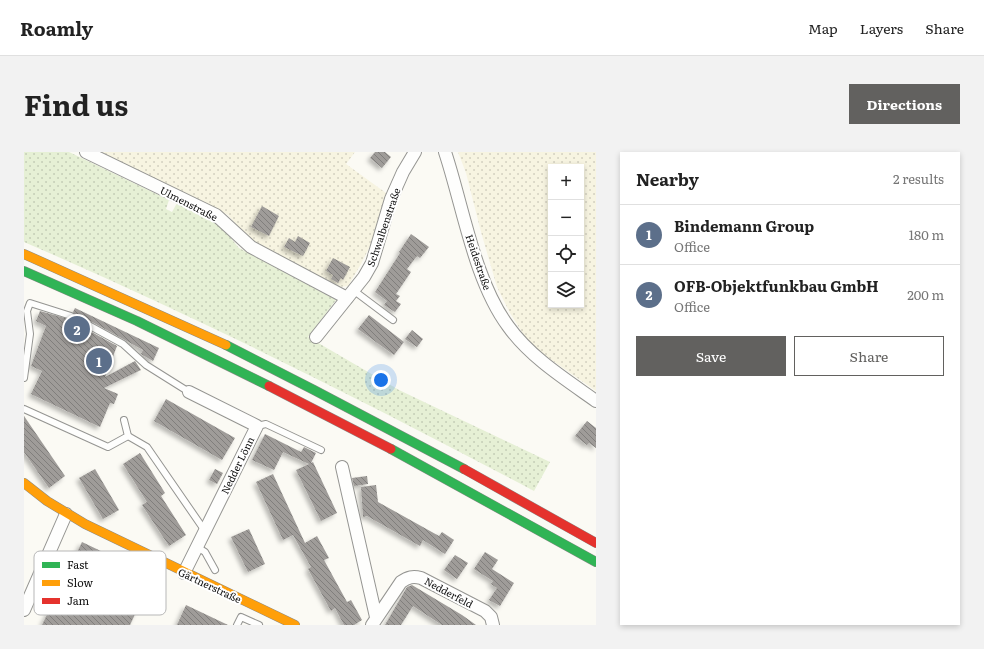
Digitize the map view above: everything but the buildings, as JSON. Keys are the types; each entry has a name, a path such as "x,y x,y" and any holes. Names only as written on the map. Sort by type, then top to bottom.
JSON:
{"main road":[{"path":"24,254 128,299 278,372 498,488 596,543"},
{"path":"24,271 146,326 269,386 488,501 596,562"},
{"name":"Gärtnerstraße","path":"24,483 38,496 66,514 140,551"},
{"name":"Gärtnerstraße","path":"166,564 184,573 245,610 294,625"}],"street":[{"name":"Ulmenstraße","path":"86,152 216,215 251,247 350,294"},
{"name":"Schwalbenstraße","path":"316,337 372,263 391,200 403,172 415,152"},
{"name":"Heidestraße","path":"445,152 488,290 508,326 530,352 596,401"},
{"name":"Nedder Lönn","path":"184,573 257,426 189,392"},
{"path":"342,467 374,621"},
{"path":"50,551 66,514"},
{"name":"Nedderfeld","path":"374,621 401,582 414,576 421,578 485,611 491,616 493,625"},
{"path":"24,610 34,587"}],"lane":[{"path":"350,294 393,320"},
{"path":"24,378 30,334 26,311 30,303 71,316"},
{"path":"81,321 123,344 146,365 189,392"},
{"path":"24,409 108,447 128,436"},
{"path":"124,420 128,436 147,447 205,531"},
{"path":"257,426 266,424 321,450"},
{"path":"197,547 205,552 215,570"},
{"path":"237,625 245,610 258,625"}],"shaded area":[{"path":"101,152 355,152 346,164 386,193 370,246 348,286 340,287 258,244 246,236 228,215"},
{"path":"458,152 596,152 596,391 540,352 527,340 510,313 497,287 466,173"}],"green space":[{"path":"24,152 69,152 169,200 166,209 172,212 177,203 219,224 239,248 336,300 308,337 399,390 550,462 534,491 408,425 218,330 24,242"}],"traffic: fast":[{"path":"24,271 137,321 269,386"},
{"path":"226,345 464,469"},
{"path":"391,449 596,562"}],"traffic: slow":[{"path":"24,254 226,345"},
{"path":"24,483 47,501 85,524 141,551"},
{"path":"166,563 295,625"}],"traffic: jam":[{"path":"269,386 391,449"},
{"path":"464,469 596,543"}],"place":[{"name":"OFB-Objektfunkbau GmbH","path":"77,329"},
{"name":"Bindemann Group","path":"99,361"}]}
